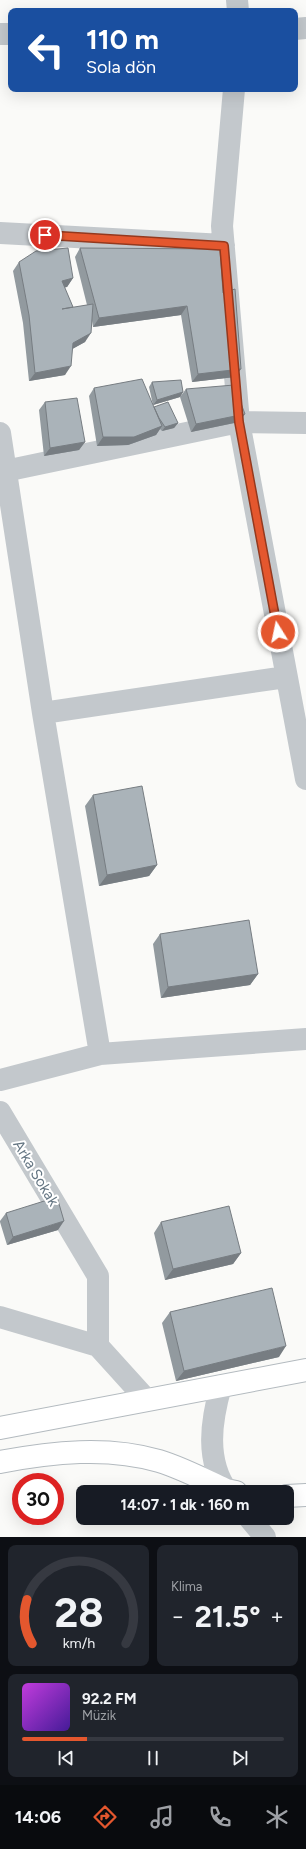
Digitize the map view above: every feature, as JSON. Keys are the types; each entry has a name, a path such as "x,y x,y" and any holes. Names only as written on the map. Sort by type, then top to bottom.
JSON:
{"main road":[{"path":"0,1428 146,1399 306,1370"},
{"path":"0,1462 28,1457 94,1451 125,1453 160,1461 216,1485"},
{"path":"294,1496 306,1495"}],"street":[{"path":"234,92 222,226 239,422 306,779"},
{"path":"0,232 224,246"},
{"path":"5,470 239,422 306,423"},
{"path":"0,433 43,713 100,1054"},
{"path":"43,713 286,677"},
{"path":"0,1080 100,1054 306,1039"},
{"name":"Arka Sokak","path":"0,1112 98,1276 98,1346"},
{"path":"0,1317 98,1346 146,1399"},
{"path":"221,1386 211,1432 214,1462 227,1485"},
{"path":"255,1525 265,1537"}],"building":[{"path":"68,248 73,278 62,281 73,307 62,309 93,304 91,333 73,343 71,366 35,373 29,315 19,262 36,251"},
{"path":"80,248 220,249 223,293 235,289 241,369 198,374 187,306 99,318"},
{"path":"142,379 162,426 134,437 103,437 94,388"},
{"path":"181,380 183,392 157,400 152,382"},
{"path":"234,385 245,414 196,424 186,389"},
{"path":"77,398 85,442 50,448 45,402"},
{"path":"168,402 178,423 165,427 154,407"},
{"path":"142,786 157,865 107,875 93,795"},
{"path":"249,920 258,974 168,987 160,934"},
{"path":"57,1197 64,1221 13,1237 6,1213"},
{"path":"229,1206 241,1253 173,1269 161,1222"},
{"path":"272,1288 286,1346 184,1371 170,1312"}],"route":[{"path":"45,235 224,246 239,422 278,632"}]}
